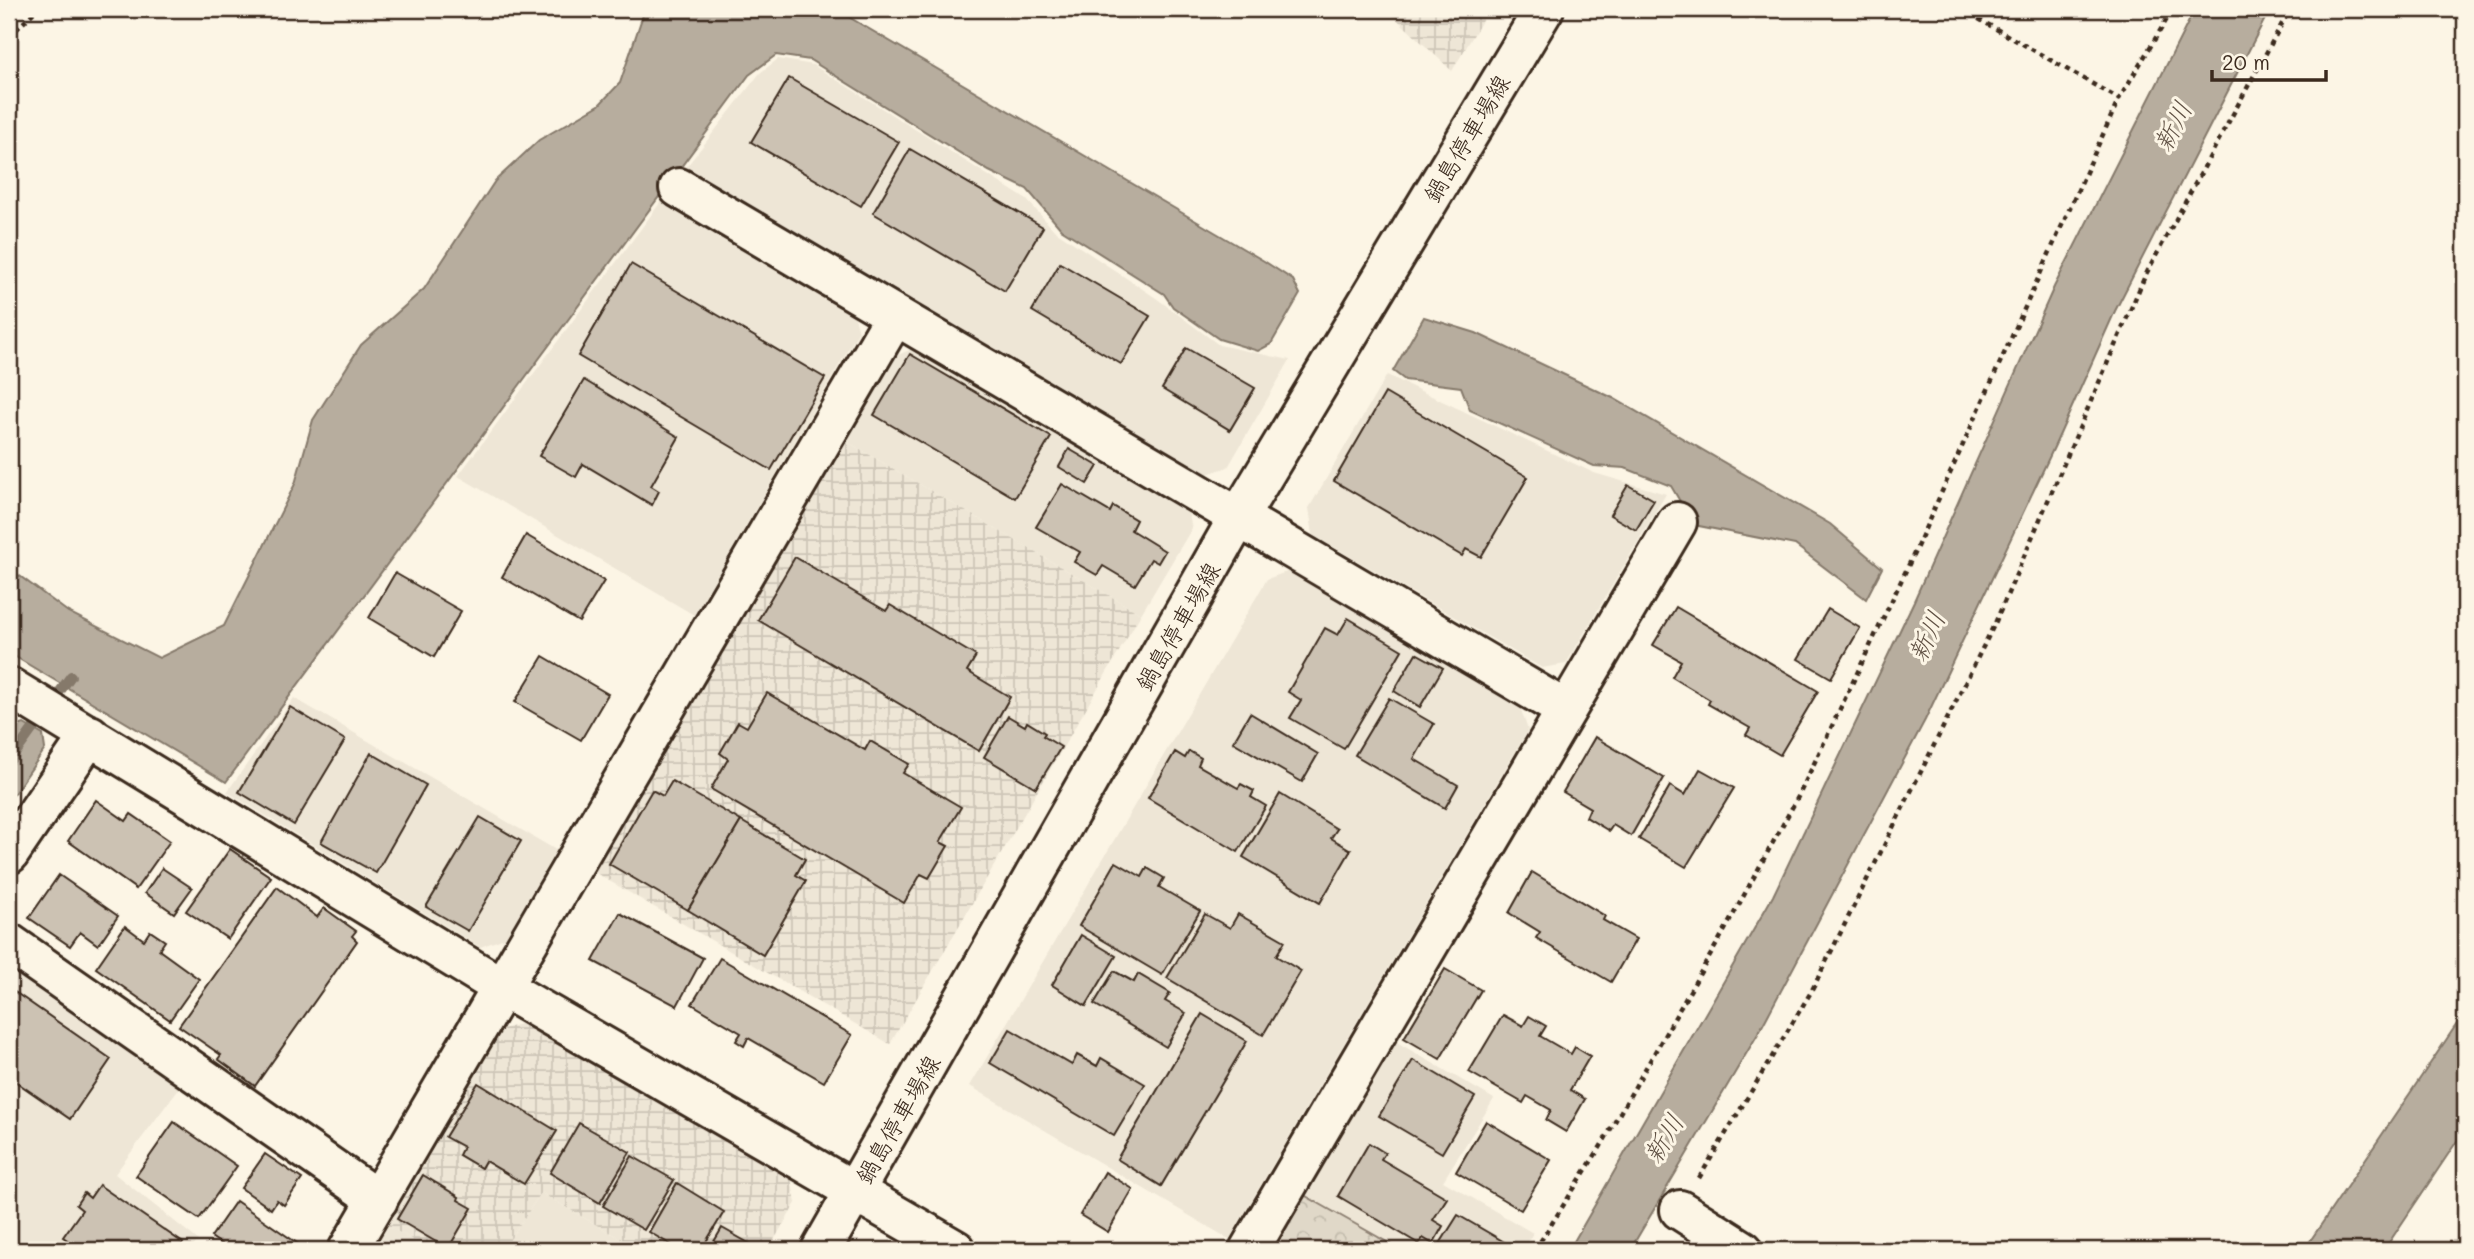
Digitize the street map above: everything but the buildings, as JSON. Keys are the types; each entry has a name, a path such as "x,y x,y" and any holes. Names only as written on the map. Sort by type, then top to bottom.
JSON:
{"street":[{"name":"鍋島停車場線","path":"821,1250 1238,518 1544,9"},
{"path":"679,188 1566,710"},
{"path":"348,1250 895,316"},
{"path":"1249,1250 1677,522"},
{"path":"18,692 503,988 956,1250"},
{"path":"9,854 82,731"},
{"path":"9,943 378,1200"},
{"path":"1680,1210 1742,1250"}],"path":[{"path":"9,37 37,9"},
{"path":"1961,9 2119,99"},
{"path":"1535,1250 1608,1133 1799,795 1911,560 2119,99 2173,9"},
{"path":"1653,1250 1680,1210 1811,992 1996,621 2145,276 2290,9"}],"shaded area":[{"path":"1386,9 1489,9 1452,71"},
{"path":"778,59 813,65 1027,200 1054,230 1156,298 1219,345 1290,360 1228,467 1207,474 684,170 760,73"},
{"path":"663,199 853,311 859,331 694,615 458,476"},
{"path":"915,348 1187,508 1192,528 1141,614 846,441 895,356"},
{"path":"1387,375 1594,473 1666,494 1566,664 1542,668 1313,535 1309,508"},
{"path":"846,441 1141,614 890,1044 594,872"},
{"path":"1292,570 1519,704 1528,730 1229,1239 970,1086 1267,579"},
{"path":"294,698 556,850 505,938 480,947 227,792"},
{"path":"9,968 179,1088 115,1174 198,1240 191,1250 14,1250 9,1247"},
{"path":"524,1023 791,1178 796,1203 768,1250 640,1250 541,1193 503,1250 430,1250 388,1226 503,1029"},
{"path":"1395,1041 1494,1099 1443,1181 1533,1233 1523,1250 1401,1250 1304,1195"},
{"path":"541,1193 640,1250 503,1250"},
{"path":"388,1226 430,1250 374,1250"}],"green space":[{"path":"1304,1195 1401,1250 1272,1250"}],"water":[{"path":"645,9 835,9 1264,261 1293,280 1300,294 1271,344 1258,351 1219,339 1173,307 1164,294 1061,229 1027,189 989,171 810,60 776,55 749,75 226,782 9,653 9,568 68,612 159,658 224,626 295,484 313,420 361,345 424,289 495,181 539,140 599,105 620,83"},
{"name":"新川","path":"2195,9 2270,9 2115,311 1925,720 1759,1032 1630,1250 1569,1250 1773,896 1914,601 2054,287"},
{"path":"1424,317 1476,333 1613,398 1830,524 1882,568 1866,599 1795,545 1694,525 1671,486 1625,468 1594,466 1470,410 1461,387 1405,380 1393,371"},
{"path":"24,724 43,735 45,749 9,801 9,729"},
{"path":"2465,1012 2465,1129 2384,1250 2304,1250"}],"waterway":[{"path":"9,762 71,676"}]}
